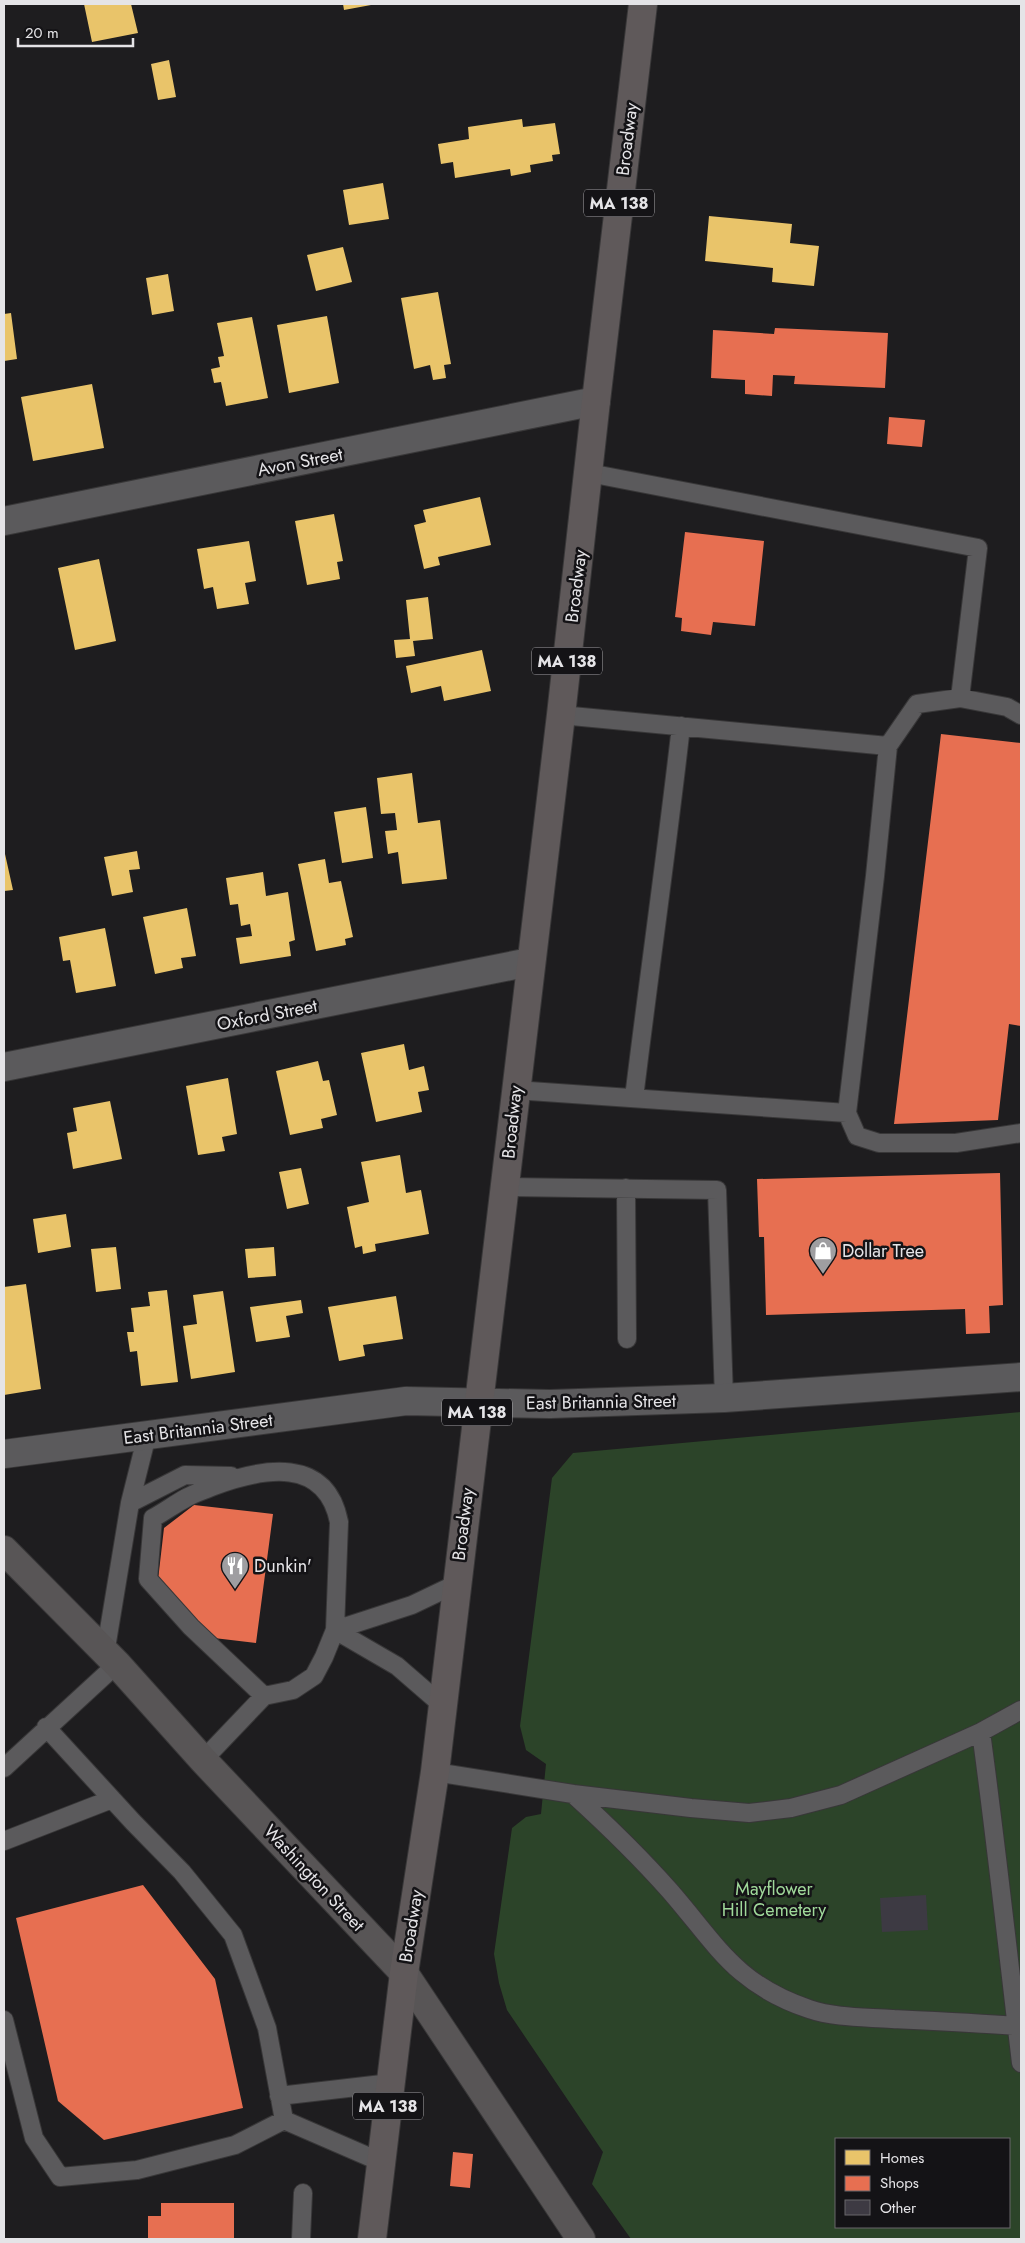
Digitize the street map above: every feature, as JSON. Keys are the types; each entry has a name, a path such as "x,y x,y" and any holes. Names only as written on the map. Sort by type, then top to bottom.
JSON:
{"main road":[{"name":"Broadway","path":"372,2239 404,1974 434,1772 505,1187 643,4"}],"street":[{"name":"Avon Street","path":"4,522 596,401"},
{"name":"Oxford Street","path":"4,1067 530,962"},
{"name":"East Britannia Street","path":"4,1454 406,1402 550,1404 724,1398 1021,1377"},
{"name":"Washington Street","path":"4,1550 111,1659 404,1974 581,2239"}],"lane":[{"path":"589,473 978,548 960,698"},
{"path":"1021,715 1007,707 960,698 917,704 888,746 875,876 847,1112 857,1136 879,1143 956,1143 1021,1133"},
{"path":"561,715 888,746"},
{"path":"634,1098 667,853 681,726"},
{"path":"515,1090 847,1112"},
{"path":"505,1187 717,1190 724,1398"},
{"path":"626,1188 627,1339"},
{"path":"4,1768 111,1659 130,1503 147,1436"},
{"path":"130,1503 185,1475 241,1476 288,1471 305,1475 319,1483 331,1498 339,1522 335,1630 314,1676 293,1690 264,1696 203,1760"},
{"path":"241,1476 187,1496 153,1518 148,1579 191,1627 264,1696"},
{"path":"335,1630 412,1605 456,1584"},
{"path":"335,1630 396,1666 442,1705"},
{"path":"434,1772 573,1794 749,1813 790,1808 841,1796 981,1732 1021,1710"},
{"path":"46,1727 182,1872 233,1935 267,2028 284,2120"},
{"path":"981,1732 1020,2026 1021,2063"},
{"path":"573,1794 629,1846 671,1892 710,1942 738,1972 765,1991 810,2010 846,2016 1020,2026"},
{"path":"4,1841 112,1799"},
{"path":"4,2020 34,2138 60,2177 137,2170 234,2145 284,2120 381,2162"},
{"path":"279,2096 391,2084"},
{"path":"301,2239 303,2193"}],"green space":[{"name":"Mayflower Hill Cemetery","path":"1021,1412 1021,2239 631,2239 592,2184 603,2152 507,2010 499,1983 494,1954 512,1828 526,1817 541,1814 546,1764 526,1750 520,1726 552,1478 573,1453"}],"building: Homes":[{"path":"84,4 131,4 138,33 92,42"},
{"path":"343,4 370,4 371,5 344,10"},
{"path":"169,60 176,97 158,100 151,64"},
{"path":"522,119 523,127 555,123 560,154 552,155 553,161 530,165 531,172 511,176 510,169 455,178 453,162 441,164 438,144 469,139 468,127"},
{"path":"383,183 389,219 349,225 343,190"},
{"path":"709,216 792,224 790,243 819,246 814,286 772,282 773,268 705,261"},
{"path":"343,247 352,282 316,291 307,255"},
{"path":"168,274 174,311 152,315 146,278"},
{"path":"438,292 451,364 444,365 446,378 433,380 430,365 414,369 401,298"},
{"path":"11,313 17,359 4,361 4,314"},
{"path":"327,316 339,383 289,393 277,325"},
{"path":"252,317 268,398 226,406 221,382 214,383 211,369 220,367 218,357 224,356 217,323"},
{"path":"92,384 104,448 33,461 21,397"},
{"path":"480,497 491,545 438,557 440,565 424,569 414,525 426,522 423,510"},
{"path":"334,514 343,561 337,562 340,579 307,585 295,521"},
{"path":"249,541 256,581 245,583 249,604 217,609 213,587 204,589 197,549"},
{"path":"99,559 116,641 75,650 58,568"},
{"path":"428,597 433,639 413,641 415,656 396,658 394,640 410,639 406,600"},
{"path":"482,650 491,691 444,701 441,686 411,693 406,666"},
{"path":"412,773 418,823 440,820 447,879 402,884 398,852 388,854 385,831 397,830 395,813 381,814 377,778"},
{"path":"366,807 373,858 342,863 334,812"},
{"path":"137,851 140,869 129,870 133,892 112,896 104,857"},
{"path":"5,854 13,890 4,891"},
{"path":"325,859 329,883 341,881 353,937 345,939 346,945 316,951 298,864"},
{"path":"263,872 266,896 288,892 295,940 289,942 291,956 240,964 236,938 252,936 250,924 241,926 238,904 230,905 226,878"},
{"path":"187,908 196,956 181,958 183,968 155,974 143,917"},
{"path":"105,928 116,986 76,993 70,960 63,961 59,937"},
{"path":"404,1044 409,1070 424,1066 429,1090 418,1092 422,1112 376,1122 361,1053"},
{"path":"318,1061 323,1081 329,1080 337,1115 321,1119 323,1128 290,1135 276,1071"},
{"path":"228,1078 237,1134 222,1137 225,1151 198,1155 186,1086"},
{"path":"110,1101 122,1159 73,1169 67,1133 77,1131 73,1108"},
{"path":"400,1155 406,1193 421,1190 429,1234 375,1244 376,1251 363,1254 362,1246 355,1248 347,1207 369,1202 361,1162"},
{"path":"301,1168 309,1204 287,1209 279,1172"},
{"path":"66,1214 71,1247 38,1253 33,1219"},
{"path":"116,1247 121,1289 96,1292 91,1249"},
{"path":"274,1247 276,1276 248,1278 245,1249"},
{"path":"26,1284 41,1389 4,1395 4,1287"},
{"path":"167,1290 178,1382 141,1386 137,1351 130,1352 127,1332 134,1332 131,1308 150,1306 148,1292"},
{"path":"223,1291 235,1372 191,1379 183,1326 197,1324 193,1295"},
{"path":"396,1296 403,1339 363,1345 365,1356 339,1361 328,1307"},
{"path":"301,1300 303,1313 286,1316 290,1337 256,1342 250,1307"}],"building: Shops":[{"path":"775,328 888,333 885,388 794,384 795,376 773,375 772,396 745,394 745,380 711,378 713,330 774,334"},
{"path":"889,417 925,420 922,447 887,444"},
{"path":"685,532 764,541 755,626 713,622 711,635 681,631 682,618 675,617"},
{"path":"941,734 1021,743 1021,1026 1009,1024 998,1120 894,1124"},
{"path":"1000,1173 1003,1305 989,1306 990,1333 966,1334 965,1309 766,1315 764,1237 759,1237 757,1179"},
{"path":"194,1505 273,1514 256,1643 214,1638 158,1580 164,1528"},
{"path":"143,1885 215,1979 243,2108 104,2140 58,2101 16,1918"},
{"path":"453,2152 473,2154 470,2188 450,2186"},
{"path":"161,2203 234,2203 234,2239 148,2239 148,2216 161,2216"}],"building: Other":[{"path":"926,1895 928,1930 882,1932 880,1898"}],"place":[{"name":"Dollar Tree","path":"823,1275"},
{"name":"Dunkin'","path":"235,1590"}]}
